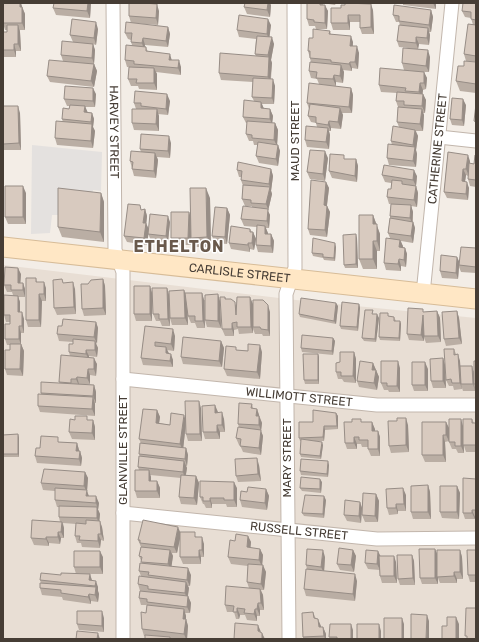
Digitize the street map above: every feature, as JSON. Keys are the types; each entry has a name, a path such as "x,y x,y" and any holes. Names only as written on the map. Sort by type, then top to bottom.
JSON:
{"street":[{"name":"HARVEY STREET","path":"113,3 115,245 119,261"},
{"name":"MAUD STREET","path":"291,279 295,268 294,3"},
{"name":"CATHERINE STREET","path":"423,294 452,3"},
{"path":"439,137 476,141"},
{"name":"CARLISLE STREET","path":"3,248 476,299"},
{"name":"GLANVILLE STREET","path":"119,261 123,272 123,639"},
{"name":"MARY STREET","path":"289,639 286,291 291,279"},
{"name":"WILLIMOTT STREET","path":"123,378 377,405 476,405"},
{"name":"RUSSELL STREET","path":"123,513 377,539 476,538"}],"shaded area":[{"path":"32,145 102,152 101,191 93,190 92,197 60,215 52,215 50,233 31,234"},
{"path":"3,265 296,300 476,318 476,639 3,639"}],"building":[{"path":"3,3 20,3 20,7 22,7 22,23 3,23"},
{"path":"54,3 88,3 87,11 53,8"},
{"path":"129,3 157,4 156,18 129,16"},
{"path":"245,3 268,3 267,10 244,7"},
{"path":"307,3 320,3 320,5 325,5 325,23 314,22 314,20 307,19"},
{"path":"345,3 371,4 371,27 360,28 360,15 348,15 348,23 331,23 331,8 341,8 341,5 345,5"},
{"path":"463,3 476,3 476,20 471,19 471,12 462,11"},
{"path":"394,5 431,10 429,25 399,21 399,16 393,15"},
{"path":"239,15 268,19 267,34 237,30"},
{"path":"72,19 96,22 94,38 70,35"},
{"path":"126,22 168,27 166,41 143,38 142,43 131,42 132,33 125,33"},
{"path":"468,24 476,25 476,56 464,54"},
{"path":"7,25 18,25 18,44 14,44 14,50 3,50 3,32 7,32"},
{"path":"399,25 428,28 427,38 416,37 416,43 397,41"},
{"path":"313,29 330,31 329,34 351,36 350,46 357,46 355,62 350,62 349,64 331,62 331,60 310,58 310,51 308,51 309,38 313,38"},
{"path":"257,36 272,37 268,55 255,54"},
{"path":"62,41 93,44 92,58 61,55"},
{"path":"126,45 146,47 146,51 170,54 169,60 179,60 178,68 134,64 134,61 125,60"},
{"path":"403,48 428,50 426,66 402,63"},
{"path":"220,53 269,57 268,77 219,73"},
{"path":"49,60 94,64 91,81 47,76"},
{"path":"464,61 476,62 476,84 456,81 458,66 464,66"},
{"path":"310,62 341,65 340,76 334,75 333,79 316,78 317,72 309,71"},
{"path":"129,67 154,68 154,83 136,83 137,79 128,79"},
{"path":"380,68 424,72 424,83 420,83 419,92 405,91 406,88 379,85"},
{"path":"253,78 273,79 272,98 252,97"},
{"path":"309,83 351,88 349,107 307,103"},
{"path":"65,86 93,88 93,101 64,99"},
{"path":"135,91 167,94 166,109 141,106 141,103 134,103"},
{"path":"397,92 423,94 422,106 404,105 404,101 396,101"},
{"path":"452,98 463,99 462,120 450,119"},
{"path":"244,100 261,102 261,108 270,109 270,119 243,117"},
{"path":"310,104 340,108 338,122 329,121 328,125 316,123 316,117 308,116"},
{"path":"476,104 476,122 474,121"},
{"path":"70,105 85,106 84,112 92,113 91,122 62,119 63,108 69,109"},
{"path":"3,106 18,106 19,143 3,144"},
{"path":"398,107 422,109 420,124 397,122"},
{"path":"132,109 157,109 156,124 132,123"},
{"path":"56,121 92,124 91,141 55,138"},
{"path":"247,121 275,123 274,140 252,138 252,135 246,134"},
{"path":"306,126 328,128 326,142 305,140"},
{"path":"393,126 415,130 413,145 391,141"},
{"path":"141,134 169,136 168,151 140,149"},
{"path":"258,142 278,145 276,159 256,156"},
{"path":"388,144 415,147 413,161 387,158"},
{"path":"310,150 325,151 323,174 307,172"},
{"path":"131,151 155,153 154,171 132,169 133,162 130,161"},
{"path":"448,152 468,155 466,169 463,169 462,181 467,182 466,194 444,192"},
{"path":"330,154 344,155 344,159 356,159 355,176 329,171"},
{"path":"475,155 476,180 468,179 469,163 474,164"},
{"path":"238,162 271,169 269,184 241,180 242,171 237,170"},
{"path":"384,165 414,170 413,180 382,175"},
{"path":"311,180 326,182 324,205 327,206 325,230 308,229"},
{"path":"392,180 402,181 402,184 416,186 414,200 387,197 388,189 391,189"},
{"path":"243,185 270,187 266,204 251,203 251,200 242,199"},
{"path":"5,186 23,186 23,217 5,217"},
{"path":"58,188 101,193 100,232 58,227"},
{"path":"190,188 206,188 207,237 191,238"},
{"path":"128,204 140,205 141,210 145,209 143,223 146,223 144,238 124,236"},
{"path":"391,204 411,205 410,218 390,216"},
{"path":"243,206 268,209 267,221 241,219"},
{"path":"215,207 227,208 225,237 212,236"},
{"path":"171,212 189,212 188,238 171,238"},
{"path":"150,214 168,216 166,236 148,234"},
{"path":"359,215 373,215 373,224 377,224 377,241 373,241 373,259 359,259"},
{"path":"390,218 413,222 411,236 388,233"},
{"path":"257,225 265,226 265,234 271,234 271,246 256,245"},
{"path":"231,226 250,229 250,232 253,232 252,243 248,243 248,245 229,243"},
{"path":"356,234 356,264 344,265 343,235"},
{"path":"313,238 335,243 334,258 323,257 323,254 312,253"},
{"path":"386,238 400,240 399,247 405,248 404,260 399,259 398,264 384,263"},
{"path":"461,247 476,248 476,267 459,265"},
{"path":"441,255 457,257 456,273 440,271"},
{"path":"5,267 18,268 18,283 23,283 23,290 11,290 11,285 4,285"},
{"path":"26,278 36,278 36,282 44,282 44,294 39,294 39,320 26,320"},
{"path":"62,279 63,283 73,282 74,307 54,308 53,280"},
{"path":"103,279 103,308 82,309 81,284 88,284 91,280"},
{"path":"134,286 150,286 150,314 134,314"},
{"path":"152,288 167,288 168,319 159,319 159,314 153,314"},
{"path":"184,290 185,318 170,318 169,291"},
{"path":"185,293 202,293 203,321 195,321 195,316 188,316"},
{"path":"218,294 218,321 205,320 205,295"},
{"path":"4,295 18,296 18,312 22,312 22,326 19,326 19,339 5,339 5,324 10,324 10,315 4,315"},
{"path":"220,297 231,299 235,302 236,315 237,297 250,297 251,327 237,327 237,322 232,323 232,329 222,329"},
{"path":"301,298 336,303 334,321 299,314"},
{"path":"253,300 263,300 268,305 268,330 261,329 260,327 253,327"},
{"path":"342,302 359,304 357,327 340,326"},
{"path":"408,308 423,309 423,312 437,311 438,336 424,336 423,315 421,335 407,334"},
{"path":"365,310 373,310 372,314 377,314 375,339 362,338"},
{"path":"457,311 459,338 444,339 442,312"},
{"path":"380,313 388,313 388,316 394,317 394,321 400,321 399,338 379,337"},
{"path":"63,319 96,322 94,337 57,334 58,326 62,326"},
{"path":"145,326 173,329 171,344 155,342 155,346 166,347 166,353 171,354 170,361 141,358"},
{"path":"302,335 333,338 332,351 301,348"},
{"path":"183,337 221,341 219,361 181,357"},
{"path":"73,339 95,341 95,350 86,350 86,354 69,352 69,344 73,344"},
{"path":"10,344 21,344 20,369 5,369 5,350 10,350"},
{"path":"248,344 260,345 257,372 224,369 226,346 236,347 236,350 248,351"},
{"path":"444,349 454,349 454,355 458,354 460,383 452,383 451,379 446,380"},
{"path":"340,352 354,352 353,376 341,376 341,372 336,372 336,363 340,362"},
{"path":"303,354 318,354 318,380 304,380"},
{"path":"61,355 94,358 94,369 88,369 87,378 77,377 76,379 71,379 71,383 59,382"},
{"path":"443,358 443,381 431,381 430,359"},
{"path":"360,361 373,363 372,370 376,370 374,383 357,381"},
{"path":"381,361 398,361 397,386 387,386 387,383 381,383"},
{"path":"474,361 476,361 476,384 474,384"},
{"path":"412,362 425,362 425,385 412,385"},
{"path":"460,366 472,366 473,384 461,384"},
{"path":"41,382 94,385 93,396 41,393"},
{"path":"38,394 93,397 92,409 38,406"},
{"path":"185,401 199,401 200,434 186,434"},
{"path":"239,403 252,404 251,408 257,409 256,416 259,416 259,425 238,424"},
{"path":"215,405 215,413 222,412 222,425 217,425 217,432 203,432 202,406"},
{"path":"143,409 157,410 156,423 170,425 171,413 184,415 180,444 139,439"},
{"path":"313,410 336,413 337,426 324,426 323,437 299,438 299,422 313,422"},
{"path":"75,416 87,416 87,420 93,420 92,433 69,432 70,419 75,420"},
{"path":"397,418 406,418 406,445 389,446 388,421 397,421"},
{"path":"352,419 361,419 361,422 372,422 372,431 378,431 378,449 368,449 368,440 359,440 359,437 354,437 354,443 345,443 344,422 352,422"},
{"path":"449,419 461,419 461,446 455,446 455,442 449,442"},
{"path":"463,419 472,419 472,423 476,423 476,445 463,445"},
{"path":"422,422 446,422 446,435 443,435 443,455 422,455"},
{"path":"238,427 261,430 259,448 240,446 241,439 236,438"},
{"path":"18,434 18,454 3,454 3,435"},
{"path":"41,436 58,437 58,442 77,443 76,451 80,451 79,459 35,456 36,448 40,448"},
{"path":"301,439 322,442 320,456 300,454"},
{"path":"140,443 186,448 185,459 139,454"},
{"path":"139,456 184,461 183,472 138,467"},
{"path":"257,458 258,474 236,476 235,459"},
{"path":"301,459 328,461 327,474 300,471"},
{"path":"44,469 85,472 84,486 41,483"},
{"path":"135,470 149,470 149,481 157,481 157,491 135,491"},
{"path":"181,475 196,476 194,498 179,497"},
{"path":"301,477 320,479 320,489 300,488"},
{"path":"463,478 476,479 476,510 472,510 472,513 463,513"},
{"path":"200,481 234,482 234,500 210,498 210,501 203,501 203,497 200,497"},
{"path":"428,485 428,512 411,512 411,486"},
{"path":"440,486 457,486 457,512 440,512"},
{"path":"248,487 266,489 265,503 240,500 241,491 247,492"},
{"path":"55,488 87,490 86,496 96,496 96,503 55,500"},
{"path":"403,488 404,504 396,504 396,508 387,508 386,489"},
{"path":"363,493 376,494 375,516 362,515"},
{"path":"305,495 324,496 323,514 302,513"},
{"path":"345,500 360,502 359,516 344,515"},
{"path":"59,506 97,507 97,518 59,517"},
{"path":"32,520 62,522 61,532 58,532 58,537 46,537 46,539 31,538"},
{"path":"86,520 100,521 101,534 98,534 98,541 79,540 80,536 75,536 76,523 86,524"},
{"path":"143,520 178,527 174,547 140,543 140,540 138,540"},
{"path":"180,532 195,532 195,537 202,537 202,550 199,550 199,557 180,557"},
{"path":"236,534 248,536 247,547 260,549 259,560 228,557 230,540 235,541"},
{"path":"141,547 170,550 168,564 141,562 142,557 139,556"},
{"path":"339,548 353,550 351,565 337,564"},
{"path":"307,549 323,550 321,567 306,565"},
{"path":"419,549 435,549 435,578 420,578"},
{"path":"366,550 378,551 377,564 365,563"},
{"path":"437,550 460,550 460,572 454,572 454,576 437,577"},
{"path":"467,550 476,550 476,575 468,575"},
{"path":"74,551 100,551 100,567 74,567"},
{"path":"397,555 412,555 413,578 398,579"},
{"path":"379,556 394,556 394,576 380,576"},
{"path":"140,563 188,568 187,580 148,575 149,572 139,571"},
{"path":"248,564 263,565 261,584 247,582"},
{"path":"306,569 355,574 353,594 304,589"},
{"path":"41,573 61,575 61,573 90,574 89,580 96,581 95,586 40,580"},
{"path":"139,576 186,582 185,593 148,589 148,586 138,584"},
{"path":"40,583 96,587 95,595 89,594 88,597 61,593 61,590 40,588"},
{"path":"226,586 260,589 261,603 258,603 254,614 244,613 245,609 237,608 237,612 233,612 234,606 225,605"},
{"path":"140,591 188,596 187,607 147,602 147,599 139,598"},
{"path":"147,605 184,609 183,619 186,619 184,634 142,629 141,612 146,613"},
{"path":"466,608 476,608 476,639 467,639 467,636 465,636"},
{"path":"77,611 102,611 102,626 77,624"},
{"path":"313,612 314,618 318,619 319,627 323,627 324,636 303,637 302,613"},
{"path":"411,614 427,615 426,639 411,639"},
{"path":"447,617 456,617 456,639 442,639 442,626 447,626"},
{"path":"384,618 402,618 402,639 384,639"},
{"path":"235,623 258,625 258,631 262,633 262,639 234,639"},
{"path":"330,624 351,624 351,639 337,639 337,637 329,637"},
{"path":"357,624 379,624 379,639 357,639"},
{"path":"77,631 98,633 97,639 76,639"},
{"path":"145,635 170,637 170,639 145,639"}],"district":[{"name":"ETHELTON","path":"179,246"}]}
